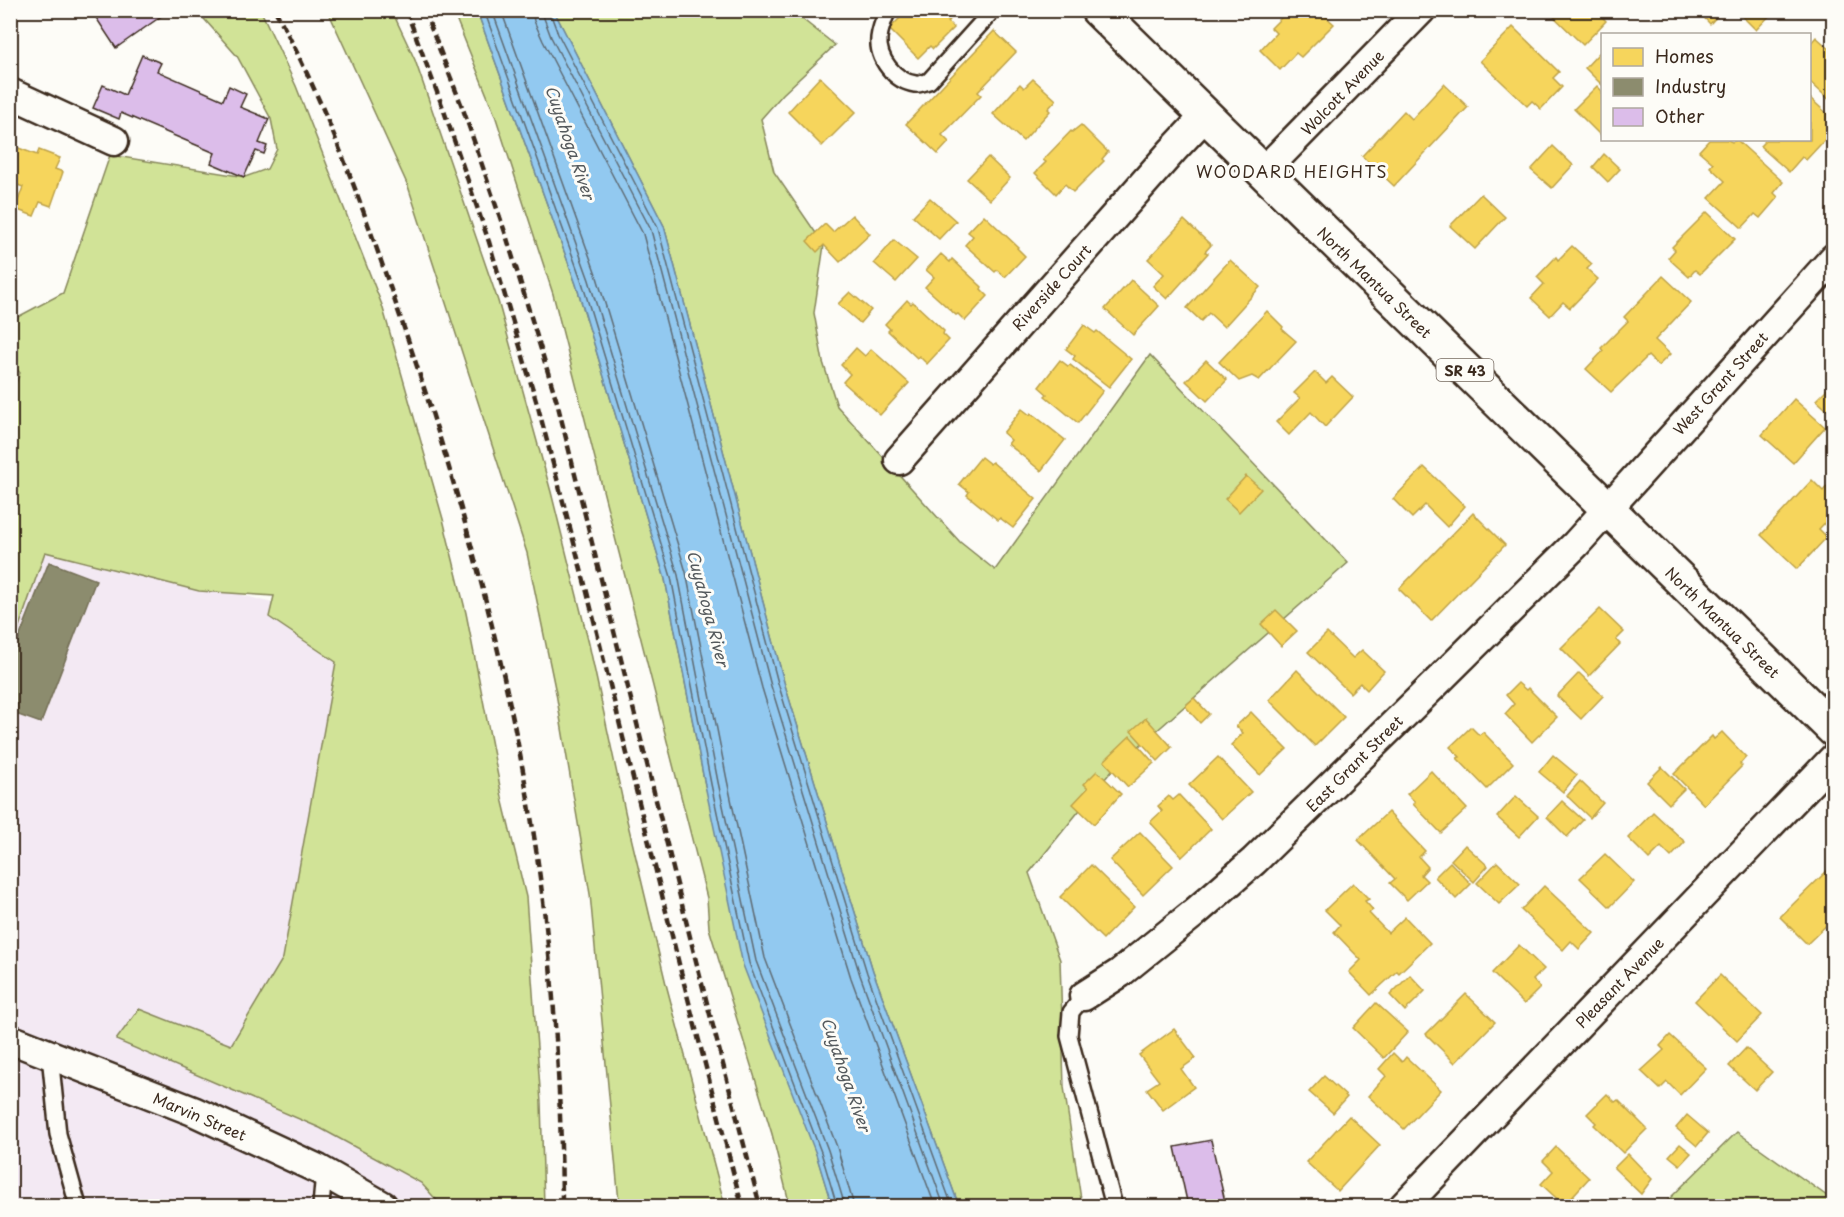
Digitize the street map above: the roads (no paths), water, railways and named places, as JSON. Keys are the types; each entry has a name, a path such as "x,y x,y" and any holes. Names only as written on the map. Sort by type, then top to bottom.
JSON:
{"main road":[{"name":"North Mantua Street","path":"1098,10 1833,730"}],"street":[{"name":"Wolcott Avenue","path":"1263,173 1421,10"},
{"path":"10,93 114,141"},
{"name":"Riverside Court","path":"899,460 1205,116"},
{"name":"West Grant Street","path":"1607,509 1833,258"},
{"name":"East Grant Street","path":"1084,996 1120,973 1251,864 1569,551 1607,509"},
{"name":"Pleasant Avenue","path":"1404,1206 1833,758"},
{"name":"Marvin Street","path":"10,1039 193,1111 324,1173 383,1206"}],"lane":[{"path":"888,10 879,39 880,52 886,66 902,80 917,85 929,81 993,10"},
{"path":"1084,996 1071,1012 1069,1036 1114,1206"},
{"path":"50,1055 58,1134 78,1206"},
{"path":"321,1206 324,1173"}],"water":[{"name":"Cuyahoga River","path":"477,11 554,11 664,226 784,682 873,971 959,1206 832,1206 816,1154 743,965 665,579 576,284"}],"railway":[{"path":"275,10 313,86 360,203 420,376 454,484 484,594 510,704 539,871 556,1039 562,1206"},
{"path":"406,10 443,108 489,242 538,407 742,1206"},
{"path":"424,10 463,109 506,235 557,402 696,961 760,1206"}],"district":[{"name":"WOODARD HEIGHTS","path":"1292,171"}]}
